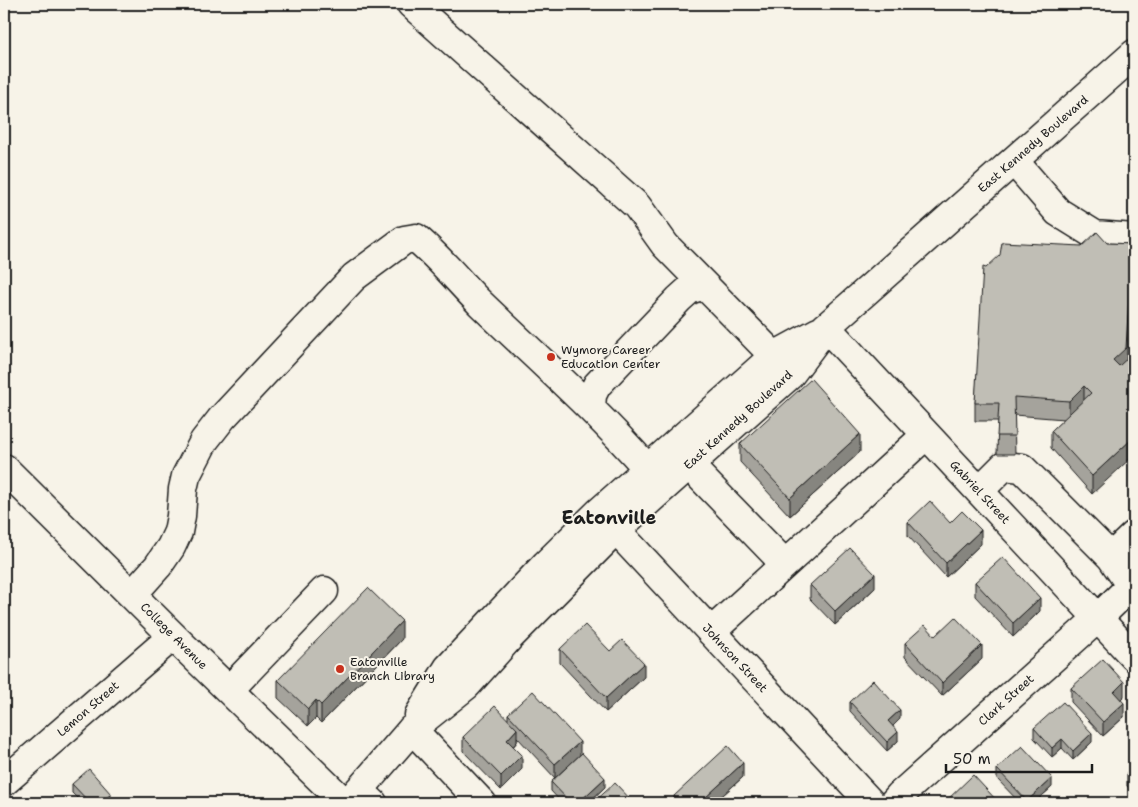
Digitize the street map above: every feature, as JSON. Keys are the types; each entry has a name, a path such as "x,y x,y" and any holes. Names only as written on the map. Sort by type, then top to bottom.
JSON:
{"street":[{"path":"411,4 637,206 665,245 774,356"},
{"name":"East Kennedy Boulevard","path":"608,521 689,465 790,375 826,327 1134,54"},
{"path":"1014,161 1058,212 1095,236 1134,238"},
{"path":"132,595 158,566 171,547 178,532 186,476 204,441 246,390 354,277 404,240 416,238 426,246 479,302 591,408 647,468"},
{"path":"591,408 592,395 596,385 679,298 689,290 704,285"},
{"name":"East Kennedy Boulevard","path":"356,800 412,730 467,685 524,622 608,521 647,468 774,356 826,327"},
{"name":"Gabriel Street","path":"826,327 1134,657"},
{"path":"711,632 926,435"},
{"path":"689,465 785,564"},
{"path":"979,491 1004,466 1022,468 1110,557 1133,587"},
{"name":"College Avenue","path":"7,476 229,690 356,800"},
{"name":"Johnson Street","path":"608,521 871,803"},
{"path":"1110,557 1134,535"},
{"name":"Clark Street","path":"893,803 1133,587"},
{"path":"229,690 324,591"},
{"name":"Lemon Street","path":"4,782 173,636"},
{"path":"412,730 482,803"}],"building":[{"path":"1097,232 1107,243 1134,244 1134,278 1130,278 1126,348 1113,360 1119,366 1134,352 1134,437 1092,476 1051,431 1091,393 1084,386 1069,401 1014,397 1015,436 997,436 999,403 975,403 983,267 986,268 1000,255 1002,242 1082,246"},
{"path":"811,379 860,434 790,498 740,444"},
{"path":"930,501 950,523 962,511 981,530 946,563 908,522"},
{"path":"850,548 875,574 835,611 810,585"},
{"path":"1003,557 1040,598 1013,623 975,582"},
{"name":"Eatonville Branch Library","path":"368,588 402,621 321,705 316,700 308,709 278,680"},
{"path":"955,617 982,645 942,683 905,643 925,625 935,636"},
{"path":"585,625 610,651 622,640 644,663 606,698 560,649"},
{"path":"1103,659 1124,682 1114,692 1124,703 1103,722 1071,688"},
{"path":"873,680 900,710 888,721 898,732 887,742 850,702"},
{"path":"533,691 580,742 555,764 508,714"},
{"path":"1063,702 1092,733 1073,751 1062,739 1052,748 1034,728"},
{"path":"495,706 517,729 507,740 522,755 501,776 463,737"},
{"path":"728,746 743,763 705,798 709,803 681,803 674,796"},
{"path":"1022,746 1052,778 1027,801 997,769"},
{"path":"582,753 605,778 578,803 571,803 551,782"},
{"path":"1134,765 1134,780 1127,772"},
{"path":"89,769 111,794 101,803 90,803 72,784"},
{"path":"973,775 999,803 944,803"},
{"path":"615,783 634,803 593,803"}],"place":[{"name":"Wymore Career Education Center","path":"551,357"},
{"name":"Eatonville Branch Library","path":"340,669"}],"district":[{"name":"Eatonville","path":"609,518"}]}
